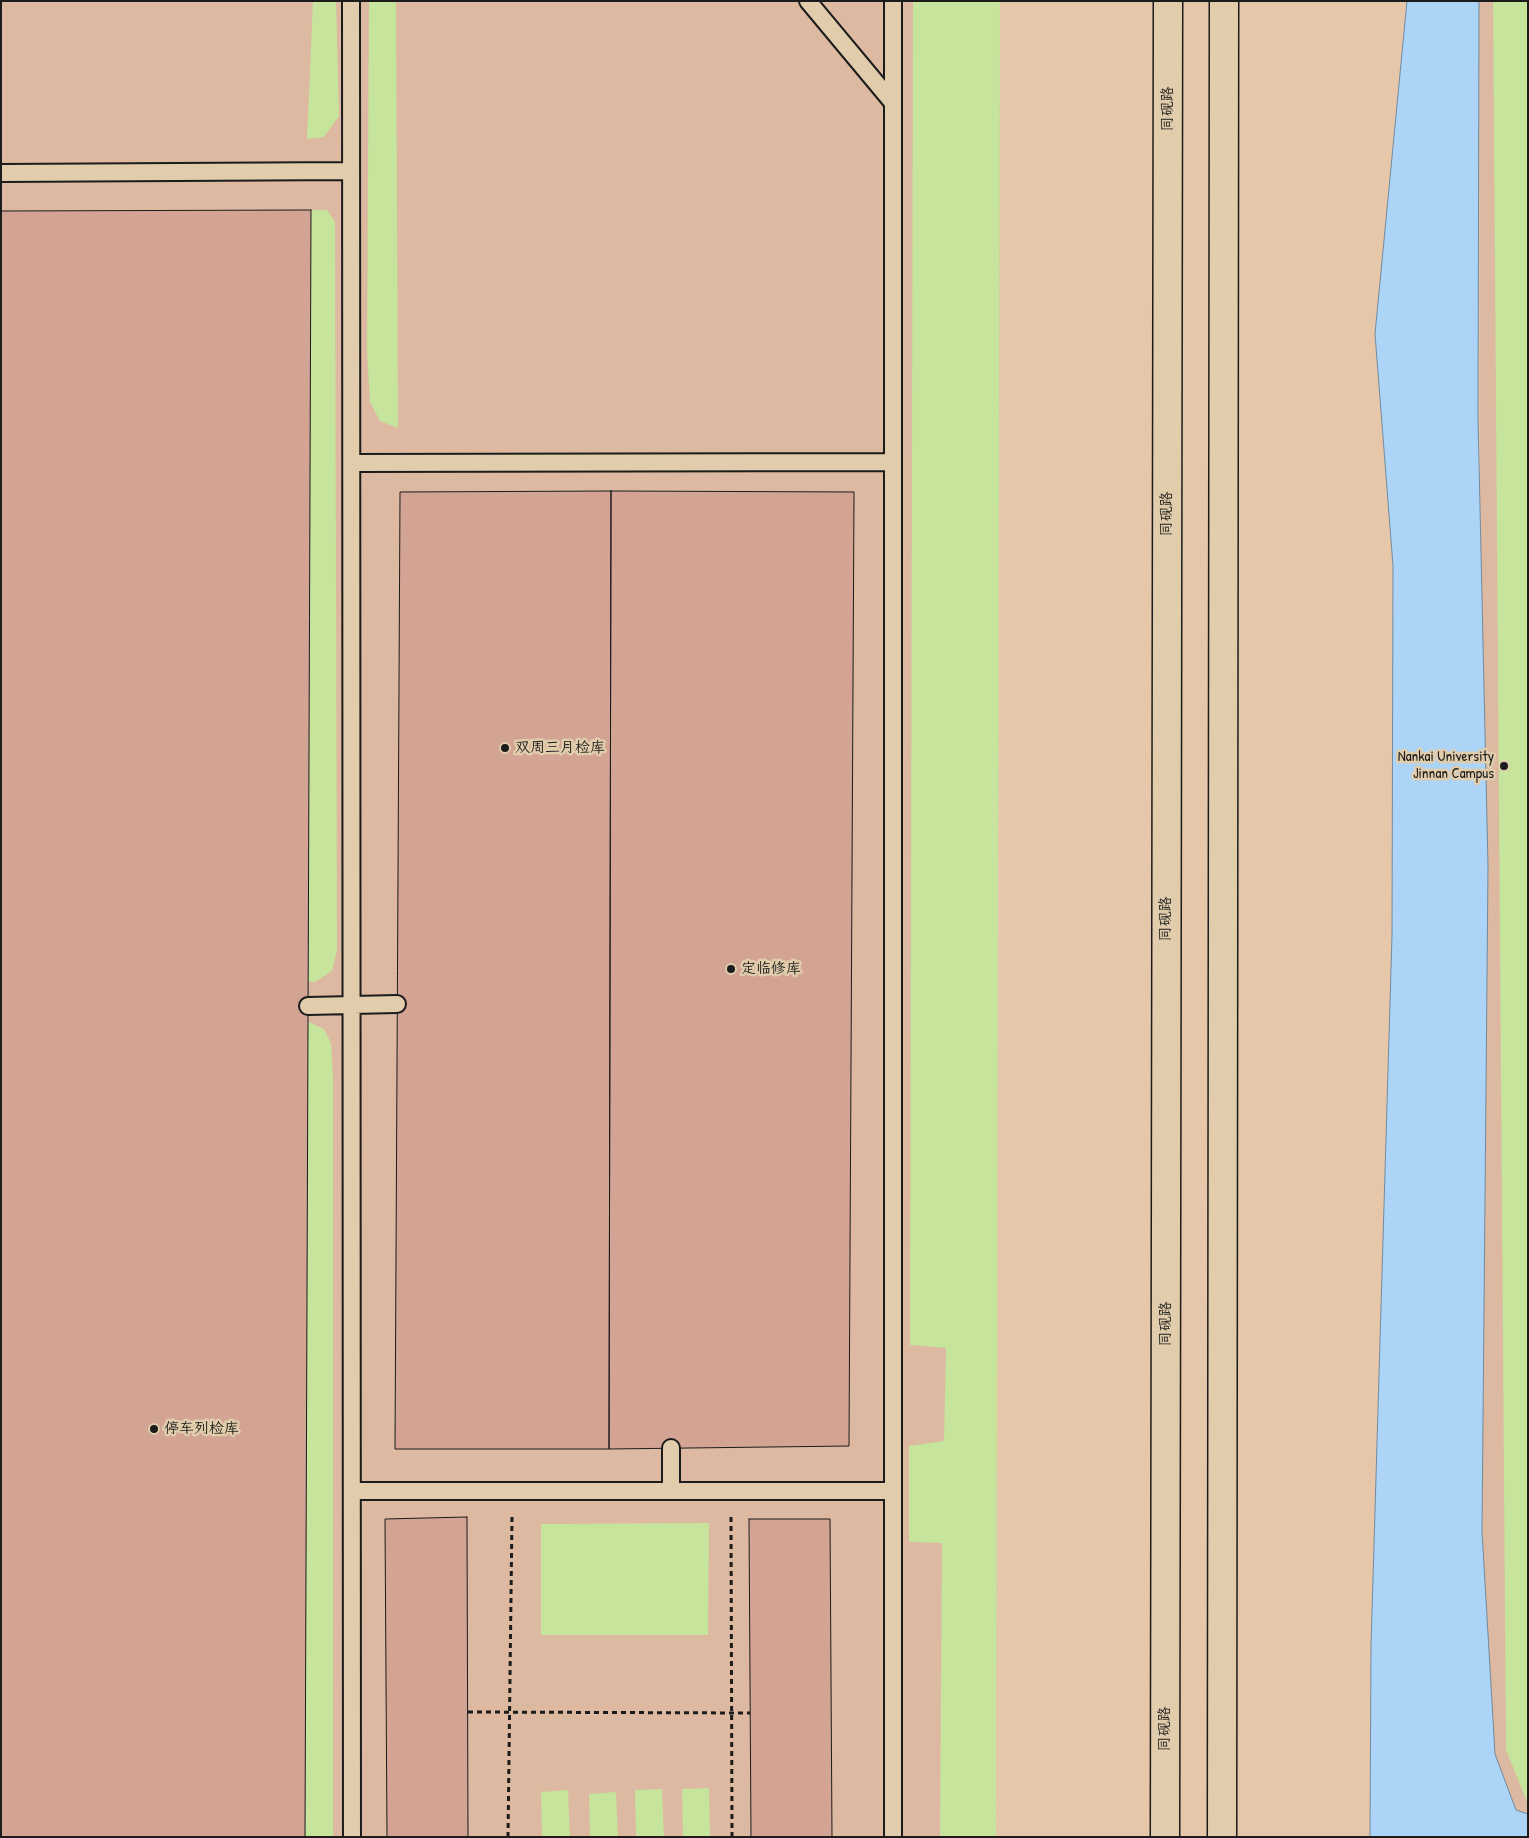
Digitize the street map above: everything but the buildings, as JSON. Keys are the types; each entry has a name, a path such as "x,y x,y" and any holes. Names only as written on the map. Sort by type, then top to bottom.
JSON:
{"main road":[{"name":"同砚路","path":"1164,1837 1168,1"},
{"path":"1222,1837 1224,1"}],"lane":[{"path":"351,1 352,1837"},
{"path":"808,1 893,103"},
{"path":"893,1 893,1837"},
{"path":"1,173 351,172"},
{"path":"352,463 893,462"},
{"path":"308,1006 398,1004"},
{"path":"671,1448 671,1491"},
{"path":"352,1491 893,1491"}],"path":[{"path":"508,1837 512,1491"},
{"path":"730,1491 732,1837"},
{"path":"468,1712 750,1713"}],"shaded area":[{"path":"1,1 1000,1 996,1837 1,1837"},
{"name":"Nankai University Jinnan Campus","path":"1479,1 1528,1 1528,1837 1476,1837 1482,1531"}],"green space":[{"path":"313,1 336,1 339,116 324,137 307,139"},
{"path":"369,1 396,1 398,428 380,421 370,402 367,352"},
{"path":"913,1 1000,1 996,1837 940,1837 942,1543 909,1542 909,1446 944,1441 946,1348 910,1345"},
{"path":"1493,1 1528,1 1528,1804 1506,1750"},
{"path":"311,210 327,210 335,222 337,950 332,971 315,982 308,982"},
{"path":"308,1022 324,1029 331,1043 333,1078 333,1837 305,1837"},
{"path":"709,1523 708,1635 541,1635 541,1524"},
{"path":"709,1788 710,1837 683,1837 682,1789"},
{"path":"662,1789 664,1837 636,1837 635,1790"},
{"path":"568,1790 570,1837 542,1837 541,1792"},
{"path":"616,1792 618,1837 590,1837 589,1794"}],"water":[{"path":"1407,1 1479,1 1478,418 1488,866 1482,1531 1495,1754 1516,1810 1528,1814 1528,1837 1370,1837 1371,1646 1392,935 1393,566 1375,334"}],"place":[{"name":"双周三月检库","path":"505,748"},
{"name":"Nankai University Jinnan Campus","path":"1504,766"},
{"name":"定临修库","path":"731,969"},
{"name":"停车列检库","path":"154,1429"}]}
